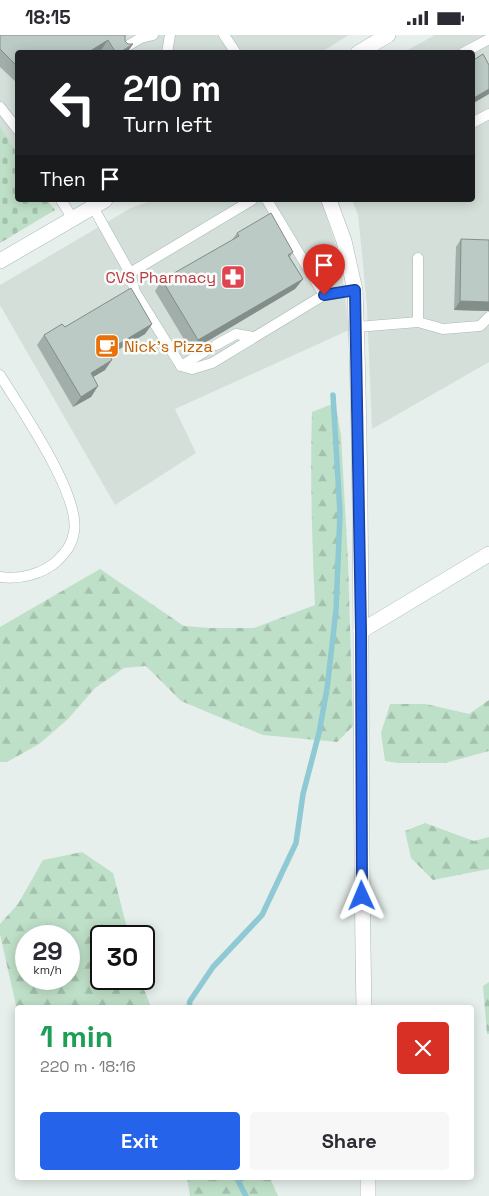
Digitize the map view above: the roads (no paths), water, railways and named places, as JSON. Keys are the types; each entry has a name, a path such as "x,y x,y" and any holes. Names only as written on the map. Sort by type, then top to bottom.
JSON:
{"street":[{"path":"363,50 388,35"},
{"path":"333,202 355,290 361,631 361,841 364,1005"},
{"path":"0,261 99,203"},
{"path":"361,631 489,554"},
{"path":"368,1180 368,1196"}],"lane":[{"path":"124,48 141,38 153,35"},
{"path":"168,50 170,35"},
{"path":"224,35 234,50"},
{"path":"469,50 489,39"},
{"path":"0,107 13,115"},
{"path":"475,121 489,114"},
{"path":"63,202 73,219"},
{"path":"130,273 249,202"},
{"path":"268,202 324,295"},
{"path":"99,203 130,273 135,292 181,366 192,369 212,363 324,295 355,290"},
{"path":"418,258 418,322"},
{"path":"356,327 418,322 443,329 480,325 489,317"},
{"path":"216,345 236,334 253,337"},
{"path":"181,366 204,352"},
{"path":"0,375 64,483 73,508 75,531 69,550 54,564 38,572 12,579 0,577"}],"waterway":[{"path":"189,1005 190,1001 213,967 262,915 296,843 303,794 319,733 327,689 336,610 340,513 333,395"},
{"path":"238,1180 246,1196"}],"place":[{"name":"CVS Pharmacy","path":"233,277"},
{"name":"Nick's Pizza","path":"107,346"}]}
